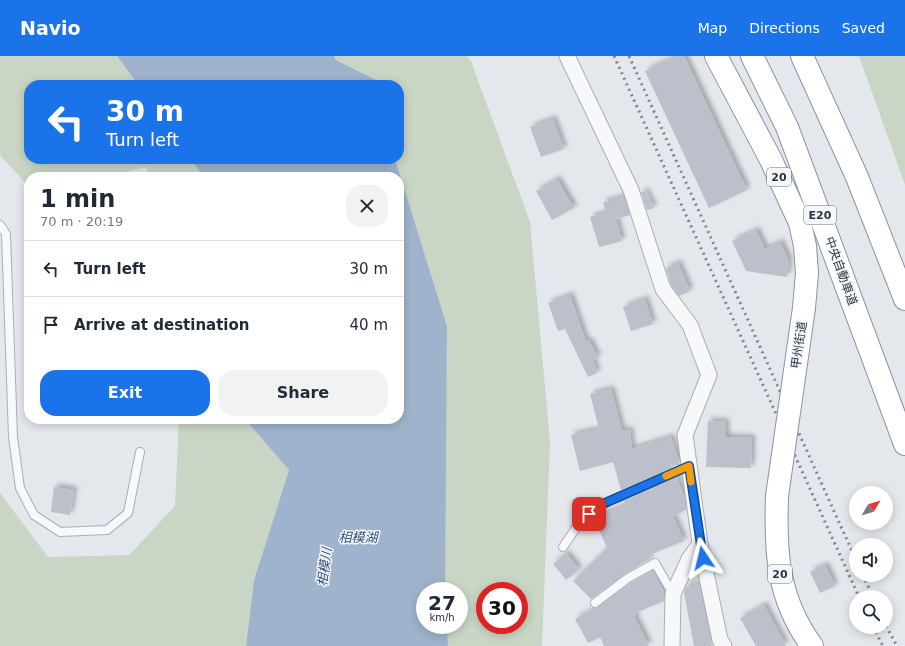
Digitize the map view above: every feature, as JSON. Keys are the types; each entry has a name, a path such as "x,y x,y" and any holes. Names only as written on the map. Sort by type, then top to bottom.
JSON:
{"highway":[{"name":"甲州街道","path":"716,56 778,174 800,223 805,246 808,273 777,496 775,533 782,587 790,610 812,646"},
{"name":"中央自動車道","path":"752,56 786,126 905,444"},
{"path":"802,56 857,178 905,300"}],"street":[{"path":"567,56 631,190 663,289 690,325 709,375 685,434 700,544 720,640 724,646"},
{"path":"672,646 673,594 689,559 700,544"}],"lane":[{"path":"0,225 6,234 13,437 20,488 34,515 60,532 107,530 128,514 140,452"},
{"path":"563,547 580,522 598,506 689,466"},
{"path":"595,603 628,578 655,563 673,594"}],"green space":[{"path":"0,56 117,56 134,80 24,80 24,164 194,164 200,172 148,172 146,167 125,172 24,172 24,181 0,155"},
{"path":"334,56 467,56 471,61 530,222 550,442 542,646 448,646 447,634 468,634 468,582 444,582 447,326 404,188 404,172 399,172 397,164 404,164 404,80 376,80 336,60"},
{"path":"859,56 905,56 905,185"},
{"path":"179,424 251,424 289,470 254,580 246,646 0,646 0,493 48,557 129,555 175,506"}],"water":[{"path":"117,56 334,56 336,60 376,80 134,80"},
{"name":"相模湖","path":"194,164 397,164 399,172 200,172"},
{"name":"相模湖","path":"404,188 447,326 445,582 416,582 416,634 447,634 448,646 246,646 254,580 289,470 250,424 404,424"}],"building":[{"path":"677,56 684,56 747,190 709,208 645,71"},
{"path":"553,119 564,149 541,157 530,127"},
{"path":"557,179 574,208 552,220 536,191"},
{"path":"645,191 654,208 647,210 641,192"},
{"path":"624,197 630,215 616,219 622,241 599,247 590,217 606,213 603,202"},
{"path":"756,230 765,249 780,242 789,261 787,277 746,271 732,241"},
{"path":"678,263 690,291 679,296 671,285 666,268"},
{"path":"570,295 586,342 589,340 598,358 593,360 597,373 588,377 565,329 558,331 548,303"},
{"path":"645,299 653,324 631,331 623,307"},
{"path":"611,389 622,431 630,430 632,449 671,437 680,465 671,465 672,468 621,490 613,462 580,471 571,435 599,429 590,394"},
{"path":"708,421 726,422 726,437 752,438 751,468 706,467"},
{"path":"677,478 684,496 686,510 673,516 684,541 649,555 650,559 625,574 591,599 573,581 607,548 594,518 625,505 624,501"},
{"path":"54,487 74,490 70,515 51,512"},
{"path":"566,553 579,569 566,580 553,564"},
{"path":"825,565 835,586 820,593 810,572"},
{"path":"653,570 664,592 664,601 635,613 636,615 634,616 649,646 604,646 600,637 588,643 575,619 598,607 631,583"},
{"path":"699,584 712,646 694,646 684,593 686,587"},
{"path":"764,605 786,646 756,646 740,618"}],"railway":[{"path":"614,56 856,590"},
{"path":"629,56 849,544"},
{"path":"866,582 870,590"},
{"path":"877,634 883,646"},
{"path":"890,634 897,646"}],"slow traffic":[{"path":"666,476 689,466 691,482"}],"route":[{"path":"589,514 598,506 689,466 703,558"}],"water label":[{"name":"相模川","path":"324,567"}]}
